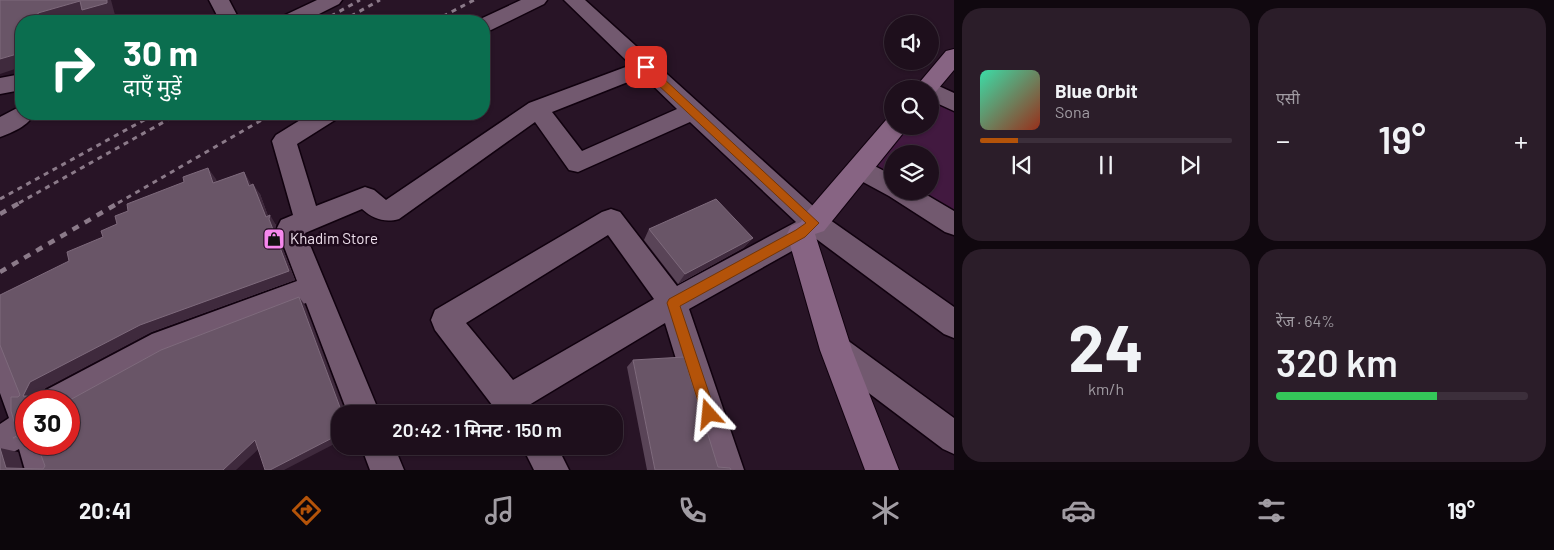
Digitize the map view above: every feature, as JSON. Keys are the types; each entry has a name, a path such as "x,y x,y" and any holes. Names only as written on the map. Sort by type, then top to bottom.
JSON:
{"street":[{"path":"219,0 227,15"},
{"path":"302,15 332,0"},
{"path":"490,22 538,0"},
{"path":"574,0 693,111 807,228 954,324"},
{"path":"934,80 954,56"},
{"path":"360,405 312,288 290,228 365,197 379,209 390,211 537,109 646,67"},
{"path":"0,86 15,83"},
{"path":"939,95 954,103"},
{"path":"0,107 15,103"},
{"path":"537,109 578,163 693,111"},
{"path":"0,128 15,119"},
{"path":"308,222 284,140 316,120"},
{"path":"516,405 673,303 807,228 861,169 888,135"},
{"path":"861,169 884,182"},
{"path":"914,200 954,224"},
{"path":"511,405 445,320 611,220 673,303 727,470"},
{"path":"807,228 836,350 882,470"},
{"path":"77,390 162,344 312,288"},
{"path":"836,350 954,438"},
{"path":"0,354 15,392"},
{"path":"0,443 15,433"},
{"path":"37,455 42,470"},
{"path":"381,455 387,470"},
{"path":"543,455 552,470"}],"shaded area":[{"path":"939,95 954,103 954,224 914,200 939,200 939,145 884,145 884,182 861,169 888,135 939,135"}],"building":[{"path":"0,0 107,0 107,3 82,10 80,1 38,13 38,15 15,15 15,55 0,59"},
{"path":"208,168 213,183 244,172 249,186 253,184 266,217 270,215 269,219 289,271 140,325 30,382 26,390 18,390 0,345 0,295 69,261 67,252 103,237 101,231 117,224 115,216 128,211 127,204 184,182 183,177"},
{"path":"716,199 753,238 685,274 649,229"},
{"path":"299,297 339,405 331,405 331,439 270,470 265,470 255,440 223,470 0,470 0,448 6,468 43,469 45,466 41,455 80,455 80,394 161,350"},
{"path":"684,357 718,467 730,468 731,470 655,470 633,360"},
{"path":"11,397 15,397 15,425 11,411"}],"railway":[{"path":"333,15 360,0"},
{"path":"353,15 380,0"},
{"path":"445,15 474,0"},
{"path":"0,199 144,120"},
{"path":"19,203 167,120"},
{"path":"118,203 262,120"},
{"path":"0,214 21,202"},
{"path":"0,272 120,202"}],"place":[{"name":"Khadim Store","path":"274,239"}],"route":[{"path":"646,67 814,223 800,234 673,303 709,414"}]}
